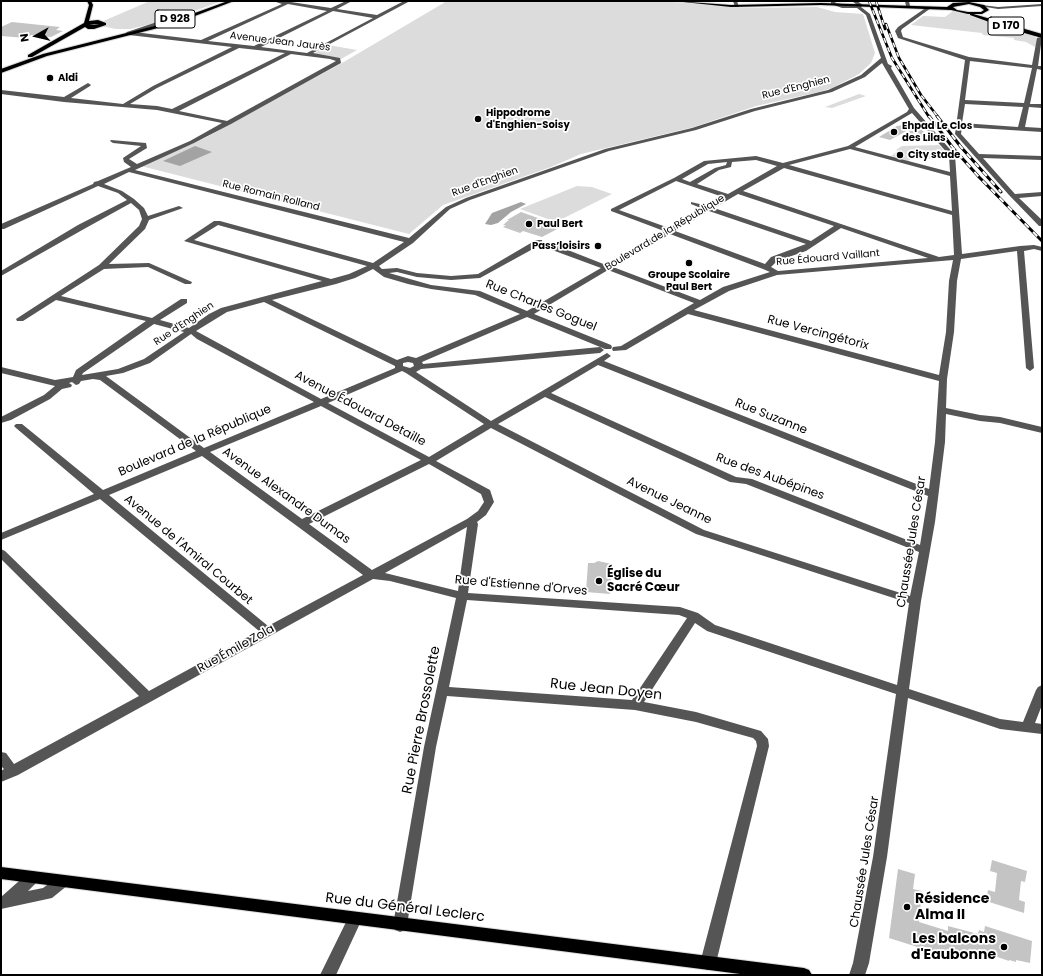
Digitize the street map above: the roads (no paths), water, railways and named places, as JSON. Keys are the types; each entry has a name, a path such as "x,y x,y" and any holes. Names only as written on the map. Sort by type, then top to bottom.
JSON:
{"highway":[{"name":"D 170","path":"985,9 988,16 1041,36"},
{"name":"D 170","path":"972,14 1005,26 1041,36"}],"main road":[{"path":"89,1 91,4 87,26 93,25 100,26 108,30 93,25"},
{"name":"D 928","path":"1,67 23,59 188,15 227,1"},
{"name":"D 928","path":"1,71 29,60 53,53 172,23 232,1"},
{"path":"677,1 736,4 834,2 860,5 929,8 951,7 963,3 985,9"},
{"path":"689,1 736,4"},
{"path":"860,5 908,3 951,7 972,14 985,9"},
{"path":"23,59 87,22"},
{"name":"Avenue Jean Jaurès","path":"113,31 129,33"},
{"path":"53,53 121,32"},
{"name":"Rue du Général Leclerc","path":"1,873 400,925 804,975"}],"street":[{"path":"275,1 378,17"},
{"path":"255,48 350,1"},
{"path":"308,54 408,1"},
{"path":"854,1 868,14"},
{"path":"202,42 288,2"},
{"path":"834,2 839,7 851,8 868,14"},
{"path":"851,8 860,5"},
{"path":"985,9 1042,6"},
{"path":"985,9 1042,6"},
{"path":"929,8 900,28 898,31 903,39 968,59 1042,68"},
{"name":"Chaussée Jules César","path":"857,975 861,963 880,857 904,692 915,601 930,522 940,442 943,380 956,257 958,254 952,155 922,122 881,67 884,56 868,14"},
{"path":"129,33 160,23"},
{"name":"Avenue Jean Jaurès","path":"1,227 135,166 192,142 339,62 338,59 308,54 129,33"},
{"path":"1021,129 1026,105 1034,83 1035,68 1040,49 1037,48 1041,36"},
{"path":"123,106 155,87 238,46"},
{"path":"174,111 291,52"},
{"path":"881,67 881,61 884,56"},
{"path":"968,59 958,125 959,136 1013,196 1042,224"},
{"name":"Rue d'Enghien","path":"77,380 120,371 147,361 212,316 224,310 333,282 376,268 410,242 448,208 468,199 607,150 694,129 753,110 822,94 849,83 881,67"},
{"path":"64,100 88,85"},
{"path":"1,92 64,100 157,108 229,123"},
{"path":"962,102 1042,106"},
{"name":"Boulevard de la République","path":"1,537 319,402 402,368 418,364 529,313 669,232 737,190 782,166 850,147 909,114 912,109"},
{"path":"900,118 922,122"},
{"path":"958,125 1042,130"},
{"path":"113,141 144,144 145,147 126,158 126,161 135,166"},
{"path":"850,147 954,175"},
{"path":"977,156 1042,158"},
{"path":"777,273 766,267 613,210 676,179 706,162 756,158 955,214"},
{"path":"691,184 717,169 730,166 730,163"},
{"name":"Rue Romain Rolland","path":"127,170 410,242"},
{"path":"676,179 728,196"},
{"path":"96,184 120,192 132,200 142,209 146,220"},
{"path":"737,190 940,259"},
{"path":"1013,196 1042,194"},
{"path":"1,274 81,227 132,200"},
{"path":"694,203 812,244"},
{"path":"20,319 102,267 142,227 146,220 179,208"},
{"path":"333,282 188,241 217,223 376,268 397,270 417,275 451,278 480,276 543,243 701,303"},
{"path":"766,267 781,256 803,249 812,244 841,225"},
{"name":"Rue Édouard Vaillant","path":"606,353 623,348 732,287 777,273 940,259 1020,248 1034,247 1042,249"},
{"path":"1020,248 1030,368"},
{"path":"102,267 149,264 182,281 188,282"},
{"name":"Rue Charles Goguel","path":"376,268 392,277 431,287 477,293 529,313 606,353"},
{"name":"Avenue Édouard Detaille","path":"55,297 190,331 486,492 489,502 486,508 471,521"},
{"name":"Avenue Jeanne","path":"266,300 402,368 490,424 700,532 915,601"},
{"path":"1,370 62,384 77,380 79,372 184,301"},
{"name":"Rue Vercingétorix","path":"688,311 943,380"},
{"path":"418,364 606,353"},
{"path":"301,524 429,460 544,393 606,353"},
{"name":"Rue Suzanne","path":"606,353 933,494"},
{"name":"Boulevard de la République","path":"402,368 405,359 412,359 418,364"},
{"path":"107,381 108,376 120,371"},
{"name":"Avenue Alexandre Dumas","path":"93,376 103,378 372,575"},
{"path":"3,417 47,397 62,384"},
{"name":"Rue des Aubépines","path":"544,393 734,480 748,481 924,550"},
{"path":"941,410 980,418 1000,420 1042,430"},
{"name":"Avenue de l'Amiral Courbet","path":"19,426 267,632"},
{"name":"Rue Émile Zola","path":"7,774 471,521"},
{"name":"Rue Pierre Brossolette","path":"400,925 441,691 462,596 473,524 471,521"},
{"path":"1,553 148,697"},
{"name":"Rue d'Estienne d'Orves","path":"372,575 390,577 462,596 680,611 694,616 711,628 1000,724 1042,729"},
{"path":"635,705 694,616"},
{"path":"1027,727 1042,690"},
{"name":"Rue Jean Doyen","path":"441,691 635,705 704,719 757,734 762,739 763,746 708,963"},
{"path":"1,757 7,774"},
{"path":"4,902 33,877"},
{"path":"4,902 47,894 63,880"},
{"path":"328,975 355,919"}],"railway":[{"path":"869,1 892,58 929,117"},
{"path":"876,1 885,29"},
{"path":"886,24 899,58 921,95 938,117"},
{"path":"929,116 953,148 979,177 1042,241"},
{"path":"937,116 961,147 1001,192"}],"place":[{"name":"Aldi","path":"50,78"},
{"name":"Hippodrome d'Enghien-Soisy","path":"478,119"},
{"name":"Ehpad Le Clos des Lilas","path":"894,132"},
{"name":"City stade","path":"900,155"},
{"name":"Paul Bert","path":"529,224"},
{"name":"Pass’loisirs","path":"598,246"},
{"name":"Groupe Scolaire Paul Bert","path":"689,263"},
{"name":"Église du Sacré Cœur","path":"599,581"},
{"name":"Résidence Alma II","path":"907,907"},
{"name":"Les balcons d'Eaubonne","path":"1004,947"}]}
